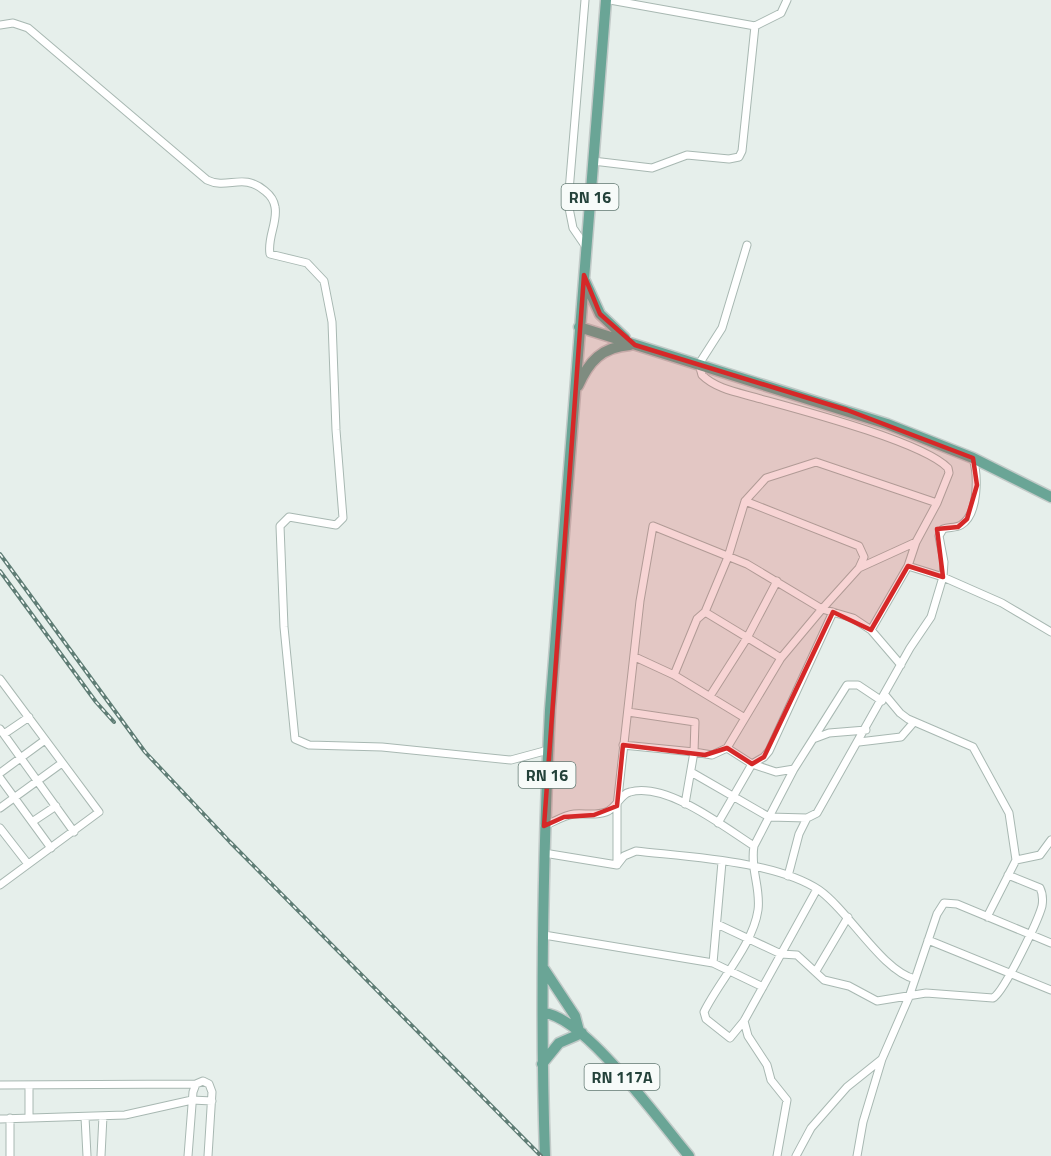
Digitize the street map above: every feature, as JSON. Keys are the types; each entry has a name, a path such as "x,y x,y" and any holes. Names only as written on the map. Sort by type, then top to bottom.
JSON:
{"main road":[{"name":"RN 16","path":"545,1156 542,1064 544,826 548,750 606,0"},
{"path":"584,275 600,314 617,333 636,345"},
{"path":"579,327 887,424 973,458 1051,497"},
{"path":"574,394 583,373 597,356 613,348 636,345"},
{"path":"542,1064 559,1043 581,1032 575,1016 544,969"},
{"name":"RN 117A","path":"544,1013 557,1016 581,1032 689,1156"}],"street":[{"path":"585,0 568,203 573,228 586,247"},
{"path":"610,0 755,26 781,13 787,0"},
{"path":"0,25 13,23 28,28 207,180 223,184 241,180 262,188 276,207 270,254 307,263 324,281 332,322 336,430 344,518 336,525 289,517 280,526 284,627 295,740 309,745 382,747 511,760 548,750"},
{"path":"593,161 652,168 687,155 729,159 739,157 742,151 755,26"},
{"path":"747,245 722,328 699,364 702,375 720,387 826,418 910,447 944,464 949,473 937,503 916,542 908,566 871,630"},
{"path":"691,772 731,798 769,817 807,818 817,813 884,698 900,665 931,617 943,577 944,562 940,532 958,527 967,519 977,485 973,458"},
{"path":"674,675 697,619 705,612 728,557 745,501 766,478 816,462 898,492 937,503"},
{"path":"623,745 712,755 728,748 781,658 859,568 864,557 859,546 745,501"},
{"path":"617,865 617,806 623,745 640,601 653,525 690,538 747,564 822,609 853,618 871,630 900,665"},
{"path":"859,568 916,542"},
{"path":"908,566 943,577 1002,603 1051,632"},
{"path":"710,696 747,638 777,581"},
{"path":"705,612 781,658"},
{"path":"718,823 752,764 764,758 769,751 833,612"},
{"path":"635,657 674,675 745,718"},
{"path":"0,679 99,812 3,883 0,873"},
{"path":"817,889 744,1022 730,1038 705,1017 705,1011 747,939 758,910 758,896 752,867 754,846 794,769 847,684 858,685 884,698 914,722 973,747 1009,813 1016,860 987,917"},
{"path":"628,712 695,723 694,752 685,804"},
{"path":"29,717 2,732 74,832"},
{"path":"859,742 901,737 914,722"},
{"path":"813,739 829,733 866,730"},
{"path":"0,773 45,740"},
{"path":"728,748 752,764 776,771 794,769"},
{"path":"0,808 62,763"},
{"path":"0,778 51,848"},
{"path":"544,826 564,817 575,814 594,815 617,806 625,793 653,792 685,804 754,846"},
{"path":"32,822 56,806"},
{"path":"788,876 799,834 807,818"},
{"path":"0,828 28,864"},
{"path":"1016,860 1040,855 1051,840"},
{"path":"617,865 624,856 636,851 722,862 788,876 817,889 848,917 899,972 915,979"},
{"path":"544,853 617,865"},
{"path":"713,963 722,862"},
{"path":"717,924 781,954 797,955 824,980 849,987 872,1000 883,1001 929,993 993,998 999,994 1010,974 1042,908 1041,890 1008,875"},
{"path":"857,1156 864,1116 882,1059 909,997 937,915 946,902 1051,943"},
{"path":"816,971 848,917"},
{"path":"544,935 713,963 763,987"},
{"path":"928,940 1051,990"},
{"path":"744,1022 748,1036 767,1065 771,1080 787,1100 777,1156"},
{"path":"796,1156 811,1128 848,1087 882,1059"},
{"path":"0,1085 196,1084 202,1081 209,1083 212,1101 208,1156"},
{"path":"188,1156 192,1100 196,1084"},
{"path":"29,1085 29,1118"},
{"path":"0,1119 125,1115 192,1100 212,1101"},
{"path":"101,1156 103,1116"},
{"path":"85,1117 87,1156"},
{"path":"10,1118 10,1156"}],"highlighted area":[{"path":"584,275 600,314 635,345 847,410 973,458 977,485 967,519 958,527 937,529 943,577 908,566 871,630 833,612 764,757 752,764 727,748 705,755 623,745 617,806 594,815 564,817 544,826"}],"railway":[{"path":"0,554 145,752 230,842 541,1156"},
{"path":"0,571 96,702 114,722"}]}
